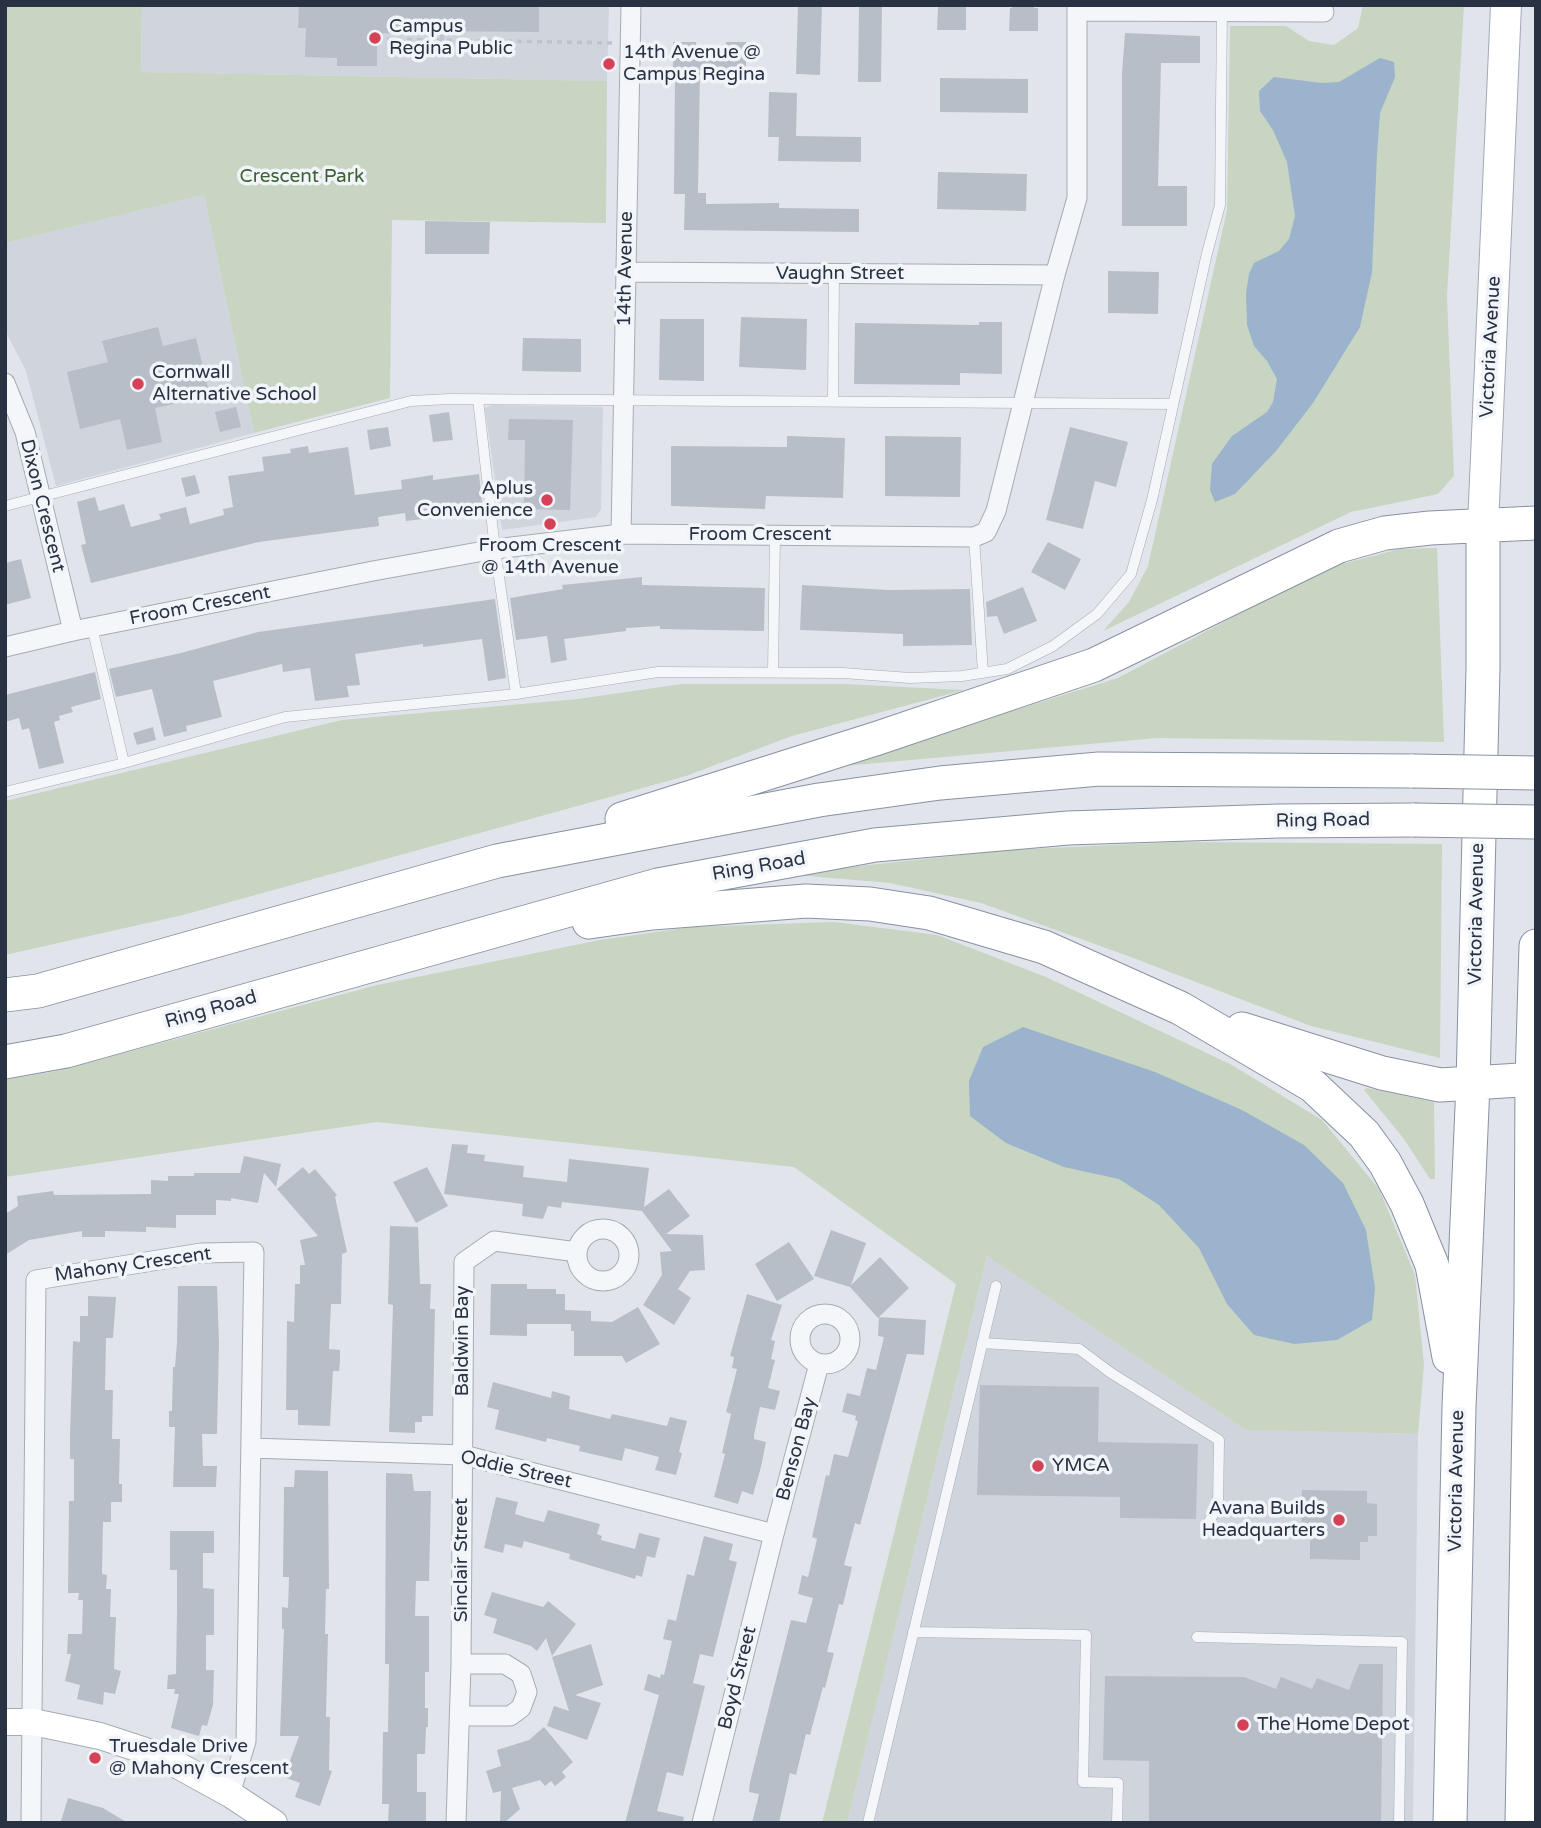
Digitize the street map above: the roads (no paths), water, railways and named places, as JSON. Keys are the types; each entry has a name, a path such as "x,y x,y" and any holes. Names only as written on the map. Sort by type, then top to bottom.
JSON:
{"highway":[{"path":"5,995 38,991 497,861 592,828 878,738 1094,665 1339,546 1385,533 1536,523"},
{"name":"Victoria Avenue","path":"1450,1823 1459,1407 1473,1084 1483,668 1483,525"},
{"path":"497,861 819,800 940,783 1099,769 1536,773"},
{"name":"Ring Road","path":"5,1062 66,1051 658,885 875,845 1068,828 1279,821 1536,822"},
{"path":"452,942 652,913 806,901 870,904 929,913 1044,947 1180,1008 1313,1086 1364,1135 1385,1163 1407,1204 1432,1265 1459,1407"},
{"path":"1522,1823 1533,1294 1536,946"},
{"path":"1180,1008 1382,1073 1440,1085 1534,1080"}],"main road":[{"name":"Victoria Avenue","path":"1483,525 1506,5"}],"street":[{"name":"14th Avenue","path":"621,534 631,5"},
{"path":"974,537 986,533 996,511 1076,198 1077,8 1222,8 1324,12"},
{"name":"Vaughn Street","path":"626,272 1055,275"},
{"name":"Dixon Crescent","path":"5,383 25,432 41,496 83,629"},
{"name":"Froom Crescent","path":"5,647 83,629 495,549 621,534 974,537"},
{"name":"Baldwin Bay","path":"463,1455 464,1262 494,1241 576,1252"},
{"name":"Mahony Crescent","path":"33,1722 36,1280 201,1253 254,1252 246,1741 230,1794"},
{"name":"Benson Bay","path":"774,1534 819,1364"},
{"name":"Oddie Street","path":"251,1448 463,1455 774,1534"},
{"name":"Sinclair Street","path":"456,1823 463,1455"},
{"name":"Boyd Street","path":"702,1823 774,1534"},
{"path":"460,1716 510,1716 521,1708 527,1692 521,1674 505,1664 461,1664"},
{"path":"5,1722 33,1722 100,1736 161,1756 230,1794 274,1823"},
{"path":"31,1823 33,1722"}],"lane":[{"path":"5,792 124,763 285,717 516,694 658,672 843,673 910,678 983,673 1007,669 1053,646 1097,614 1131,574 1152,500 1206,253 1220,205 1222,8"},
{"path":"833,401 834,274"},
{"path":"478,399 495,549 516,694"},
{"path":"5,506 411,401 624,399 1172,404"},
{"path":"773,672 775,535"},
{"path":"974,537 983,673"},
{"path":"83,629 124,763"},
{"path":"868,1823 996,1286"},
{"path":"982,1343 1079,1349 1111,1373 1219,1440 1218,1506 1208,1525"},
{"path":"913,1632 1086,1635 1083,1782 1118,1783 1117,1823"},
{"path":"1196,1637 1402,1642 1399,1823"}],"water":[{"path":"1380,58 1394,62 1395,77 1380,113 1372,272 1360,327 1313,403 1276,451 1235,494 1215,502 1210,490 1212,464 1232,436 1267,412 1273,402 1277,379 1254,346 1247,325 1246,293 1254,263 1279,251 1289,239 1295,216 1287,162 1273,130 1260,111 1259,91 1274,77 1322,83 1339,82"},
{"path":"1023,1027 1155,1072 1242,1110 1304,1145 1343,1183 1366,1230 1375,1288 1372,1320 1337,1340 1294,1344 1254,1335 1227,1304 1199,1248 1159,1205 1119,1179 1064,1167 1006,1143 970,1116 969,1081 983,1047"}],"place":[{"name":"Campus Regina Public","path":"375,38"},
{"name":"14th Avenue @ Campus Regina","path":"609,64"},
{"name":"Cornwall Alternative School","path":"138,384"},
{"name":"Aplus Convenience","path":"547,500"},
{"name":"Froom Crescent @ 14th Avenue","path":"550,524"},
{"name":"YMCA","path":"1038,1466"},
{"name":"Avana Builds Headquarters","path":"1339,1520"},
{"name":"The Home Depot","path":"1243,1725"},
{"name":"Truesdale Drive @ Mahony Crescent","path":"95,1758"}],"park label":[{"name":"Crescent Park","path":"302,177"}]}
